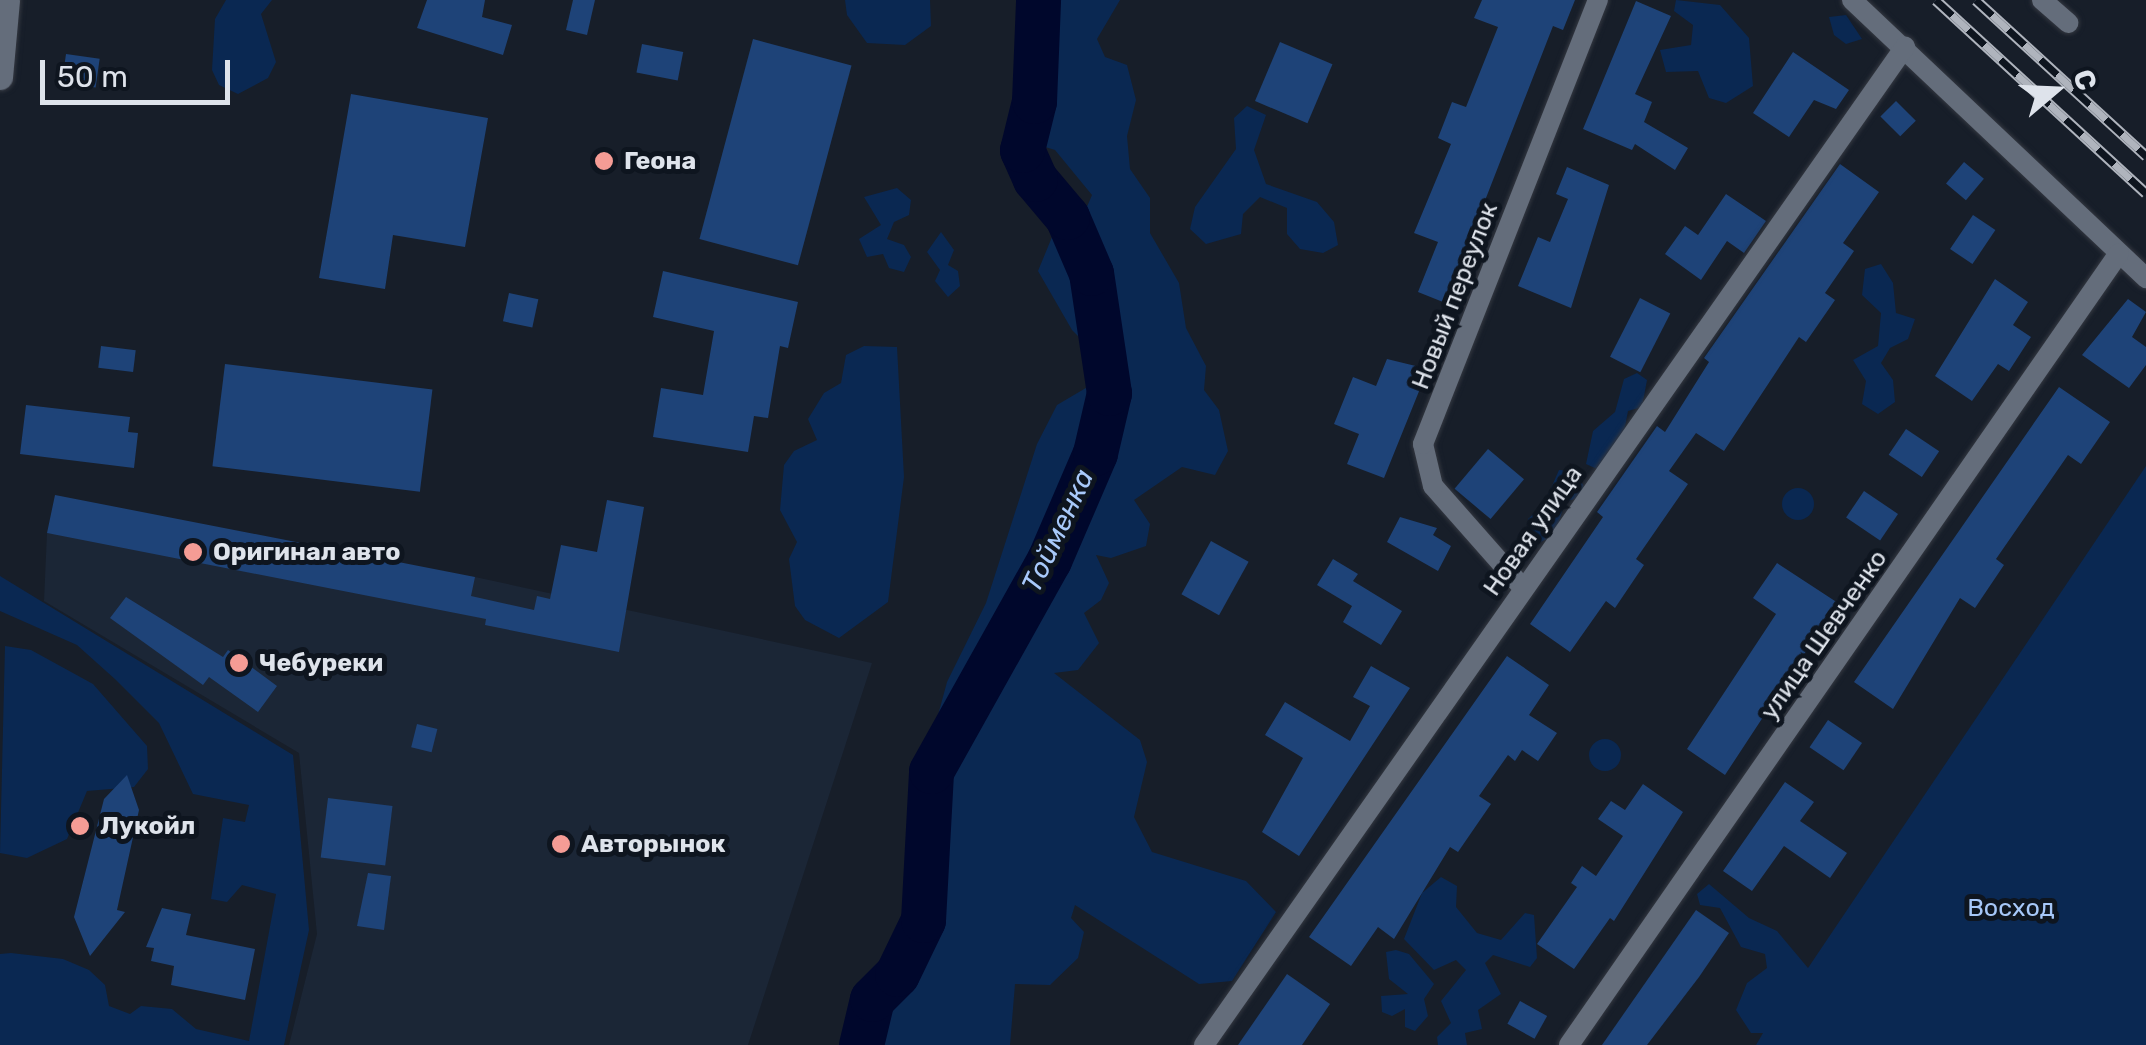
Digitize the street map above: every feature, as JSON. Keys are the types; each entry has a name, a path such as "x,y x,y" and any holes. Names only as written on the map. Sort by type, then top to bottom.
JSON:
{"street":[{"path":"0,77 7,0"},
{"name":"Новый переулок","path":"1523,588 1433,486 1423,444 1598,0"},
{"path":"1852,0 2146,278"},
{"path":"2042,0 2068,23"},
{"name":"Новая улица","path":"1204,1045 1905,47"},
{"name":"улица Шевченко","path":"1570,1045 2119,253"}],"shaded area":[{"name":"Авторынок","path":"47,533 475,577 872,663 748,1045 289,1045 317,934 299,753 44,601"}],"green space":[{"path":"226,0 272,0 261,14 276,62 268,78 238,94 219,85 212,70 215,19"},
{"path":"845,0 930,0 931,26 905,45 867,43 847,15"},
{"path":"1042,0 1120,0 1097,39 1105,57 1127,65 1136,100 1127,136 1130,169 1150,198 1150,233 1179,283 1186,328 1206,366 1204,390 1219,410 1228,451 1215,475 1182,467 1134,500 1150,524 1146,546 1111,558 1096,555 1109,583 1101,600 1084,613 1099,643 1078,670 1054,673 1140,740 1147,762 1134,817 1152,852 1246,881 1276,912 1232,981 1199,984 1075,905 1071,918 1084,932 1078,958 1050,985 1015,984 1010,1045 876,1045 890,989 921,962 952,789 956,743 937,719 947,682 986,603 1037,444 1057,405 1096,382 1101,370 1098,356 1072,330 1038,271 1059,220 1083,216 1092,195 1055,150 1042,146 1031,121 1039,93 1036,26"},
{"path":"1676,0 1720,5 1749,38 1753,86 1726,103 1709,98 1698,71 1666,72 1660,50 1691,45 1693,25 1674,11"},
{"path":"1846,15 1862,39 1846,44 1834,35 1829,17"},
{"path":"1247,106 1266,115 1254,150 1266,184 1317,202 1334,222 1338,245 1323,253 1300,249 1287,234 1287,208 1260,197 1243,214 1241,234 1206,244 1190,229 1195,207 1236,149 1234,118"},
{"path":"897,188 911,200 909,215 894,222 887,239 904,245 911,257 904,272 889,268 883,254 867,257 859,239 881,225 864,197"},
{"path":"941,232 954,250 948,265 958,271 960,286 948,297 935,281 940,270 927,252"},
{"path":"1881,264 1893,283 1896,313 1915,319 1908,339 1890,348 1881,363 1893,380 1895,402 1878,414 1862,404 1866,381 1853,360 1878,346 1881,313 1862,295 1865,269"},
{"path":"864,346 897,347 904,477 888,602 839,638 805,620 795,606 789,559 797,542 780,510 784,465 794,451 817,440 808,419 824,393 841,383 846,355"},
{"path":"1637,373 1647,380 1642,407 1628,411 1624,432 1597,469 1586,464 1593,431 1615,412 1624,379"},
{"name":"Восход","path":"2146,466 2146,1045 1756,1045 1763,1033 1751,1033 1736,1010 1747,983 1767,968 1765,954 1741,947 1720,908 1700,905 1697,894 1709,884 1749,918 1777,931 1808,968"},
{"path":"1559,470 1573,471 1584,486 1576,499 1565,501 1555,536 1538,543 1527,535 1528,519 1544,504"},
{"path":"1798,488 1810,492 1814,504 1810,516 1798,520 1786,516 1782,504 1786,492"},
{"path":"0,576 293,755 309,930 284,1045 0,1045 0,954 11,953 63,959 89,970 105,985 109,1006 130,1014 141,1006 172,1009 196,1029 249,1041 276,894 242,885 227,902 211,899 223,818 245,822 249,805 193,794 159,723 116,680 77,645 0,611"},
{"path":"5,646 31,650 93,684 147,746 148,769 134,787 87,791 67,839 27,858 0,853"},
{"path":"1605,739 1616,744 1621,755 1616,766 1605,771 1594,766 1589,755 1594,744"},
{"path":"1441,877 1457,886 1456,907 1477,933 1501,940 1525,913 1534,915 1537,958 1530,967 1493,955 1485,963 1501,994 1478,1010 1482,1029 1465,1033 1467,1045 1438,1045 1437,1037 1451,1023 1441,1001 1466,970 1456,960 1434,970 1404,939 1422,893"},
{"path":"1386,952 1409,954 1434,984 1424,999 1428,1016 1415,1031 1405,1027 1405,1009 1392,1016 1382,1012 1381,996 1408,994 1389,979"}],"building":[{"path":"427,0 485,0 482,17 512,25 503,55 417,28"},
{"path":"573,0 595,0 587,35 566,30"},
{"path":"1482,0 1575,0 1563,30 1553,26 1456,275 1464,278 1453,306 1418,292 1438,242 1414,233 1451,144 1438,138 1452,102 1466,107 1498,27 1474,18"},
{"path":"1636,1 1671,16 1635,94 1652,102 1644,122 1688,148 1675,170 1635,144 1632,150 1583,129"},
{"path":"753,39 852,65 798,265 699,239"},
{"path":"1280,42 1332,64 1307,123 1255,101"},
{"path":"642,44 683,52 678,80 636,72"},
{"path":"1793,52 1849,90 1836,109 1814,100 1789,137 1753,113"},
{"path":"66,54 100,59 96,87 62,83"},
{"path":"351,94 488,118 465,247 393,235 385,289 319,278"},
{"path":"1896,101 1916,121 1900,136 1880,117"},
{"path":"1964,162 1984,179 1966,200 1946,183"},
{"path":"1840,164 1879,192 1843,243 1854,251 1825,293 1835,300 1806,342 1799,337 1724,451 1696,433 1669,471 1688,484 1636,559 1644,565 1615,608 1606,601 1570,652 1530,624 1603,517 1597,512 1657,426 1665,432 1709,362 1704,358"},
{"path":"1567,167 1609,185 1571,308 1518,286 1538,237 1550,242 1568,199 1556,194"},
{"path":"1726,194 1766,221 1744,253 1727,241 1701,280 1665,254 1685,226 1698,235"},
{"path":"1973,215 1995,230 1972,264 1950,249"},
{"path":"663,271 798,302 788,348 780,346 768,418 754,416 748,452 653,437 661,388 703,395 714,331 653,317"},
{"path":"1995,279 2028,302 2013,325 2031,337 2009,371 1998,364 1972,401 1935,376"},
{"path":"509,293 538,299 532,328 503,321"},
{"path":"1640,298 1670,313 1640,372 1610,357"},
{"path":"2128,299 2146,312 2132,337 2146,347 2146,365 2129,388 2082,355"},
{"path":"101,346 136,350 133,372 98,368"},
{"path":"1387,359 1428,369 1384,478 1347,464 1359,434 1334,424 1353,377 1376,386"},
{"path":"225,364 432,389 420,492 212,466"},
{"path":"2059,387 2110,422 2081,464 2068,455 1996,559 2004,565 1975,608 1960,598 1893,709 1854,682"},
{"path":"26,405 130,417 128,432 138,433 134,468 20,454"},
{"path":"1906,429 1939,451 1922,477 1889,455"},
{"path":"1488,449 1524,479 1491,519 1455,489"},
{"path":"1864,491 1898,514 1880,540 1846,518"},
{"path":"55,495 475,577 471,596 534,610 537,596 550,599 561,545 597,552 607,500 644,507 619,652 485,625 486,619 47,533"},
{"path":"1400,517 1437,528 1433,535 1451,546 1438,571 1387,542"},
{"path":"1211,541 1249,562 1219,615 1181,594"},
{"path":"1333,559 1358,574 1353,581 1402,611 1381,645 1343,622 1352,606 1317,585"},
{"path":"1777,563 1838,603 1725,775 1687,749 1776,614 1753,598"},
{"path":"126,597 223,657 228,650 277,686 258,712 209,677 203,685 110,618"},
{"path":"1507,656 1549,685 1529,715 1557,733 1538,761 1522,750 1515,761 1508,755 1479,796 1491,804 1458,852 1450,847 1394,939 1378,927 1351,966 1309,937"},
{"path":"1371,666 1410,688 1299,856 1262,832 1303,758 1265,735 1285,702 1350,741 1370,706 1353,697"},
{"path":"1828,720 1862,743 1844,770 1810,747"},
{"path":"417,724 437,729 432,752 411,747"},
{"path":"127,775 139,810 117,910 125,912 90,956 74,917 104,799"},
{"path":"1785,782 1814,802 1800,821 1847,853 1830,878 1784,846 1752,891 1723,871"},
{"path":"1643,784 1683,812 1614,921 1610,918 1574,969 1537,944 1577,887 1571,883 1582,866 1596,876 1623,836 1598,819 1611,801 1625,810"},
{"path":"328,798 393,806 385,865 321,858"},
{"path":"368,873 391,876 384,930 357,926"},
{"path":"162,908 191,914 186,935 255,949 245,1000 171,985 174,966 151,961 154,948 146,947"},
{"path":"1696,910 1729,933 1699,977 1647,1045 1602,1045"},
{"path":"1287,974 1330,1004 1302,1045 1238,1045"},
{"path":"1520,1001 1547,1016 1535,1039 1507,1024"}],"waterway":[{"name":"Тойменка","path":"861,1045 872,999 897,974 923,920 931,771 1049,560 1095,453 1109,393 1091,273 1067,217 1035,179 1022,150 1034,101 1038,0"}],"railway":[{"path":"1936,0 2146,193"},
{"path":"1976,0 2146,156"}],"place":[{"name":"Геона","path":"604,161"},
{"name":"Оригинал авто","path":"193,552"},
{"name":"Чебуреки","path":"239,663"},
{"name":"Лукойл","path":"80,826"},
{"name":"Авторынок","path":"561,844"}]}
